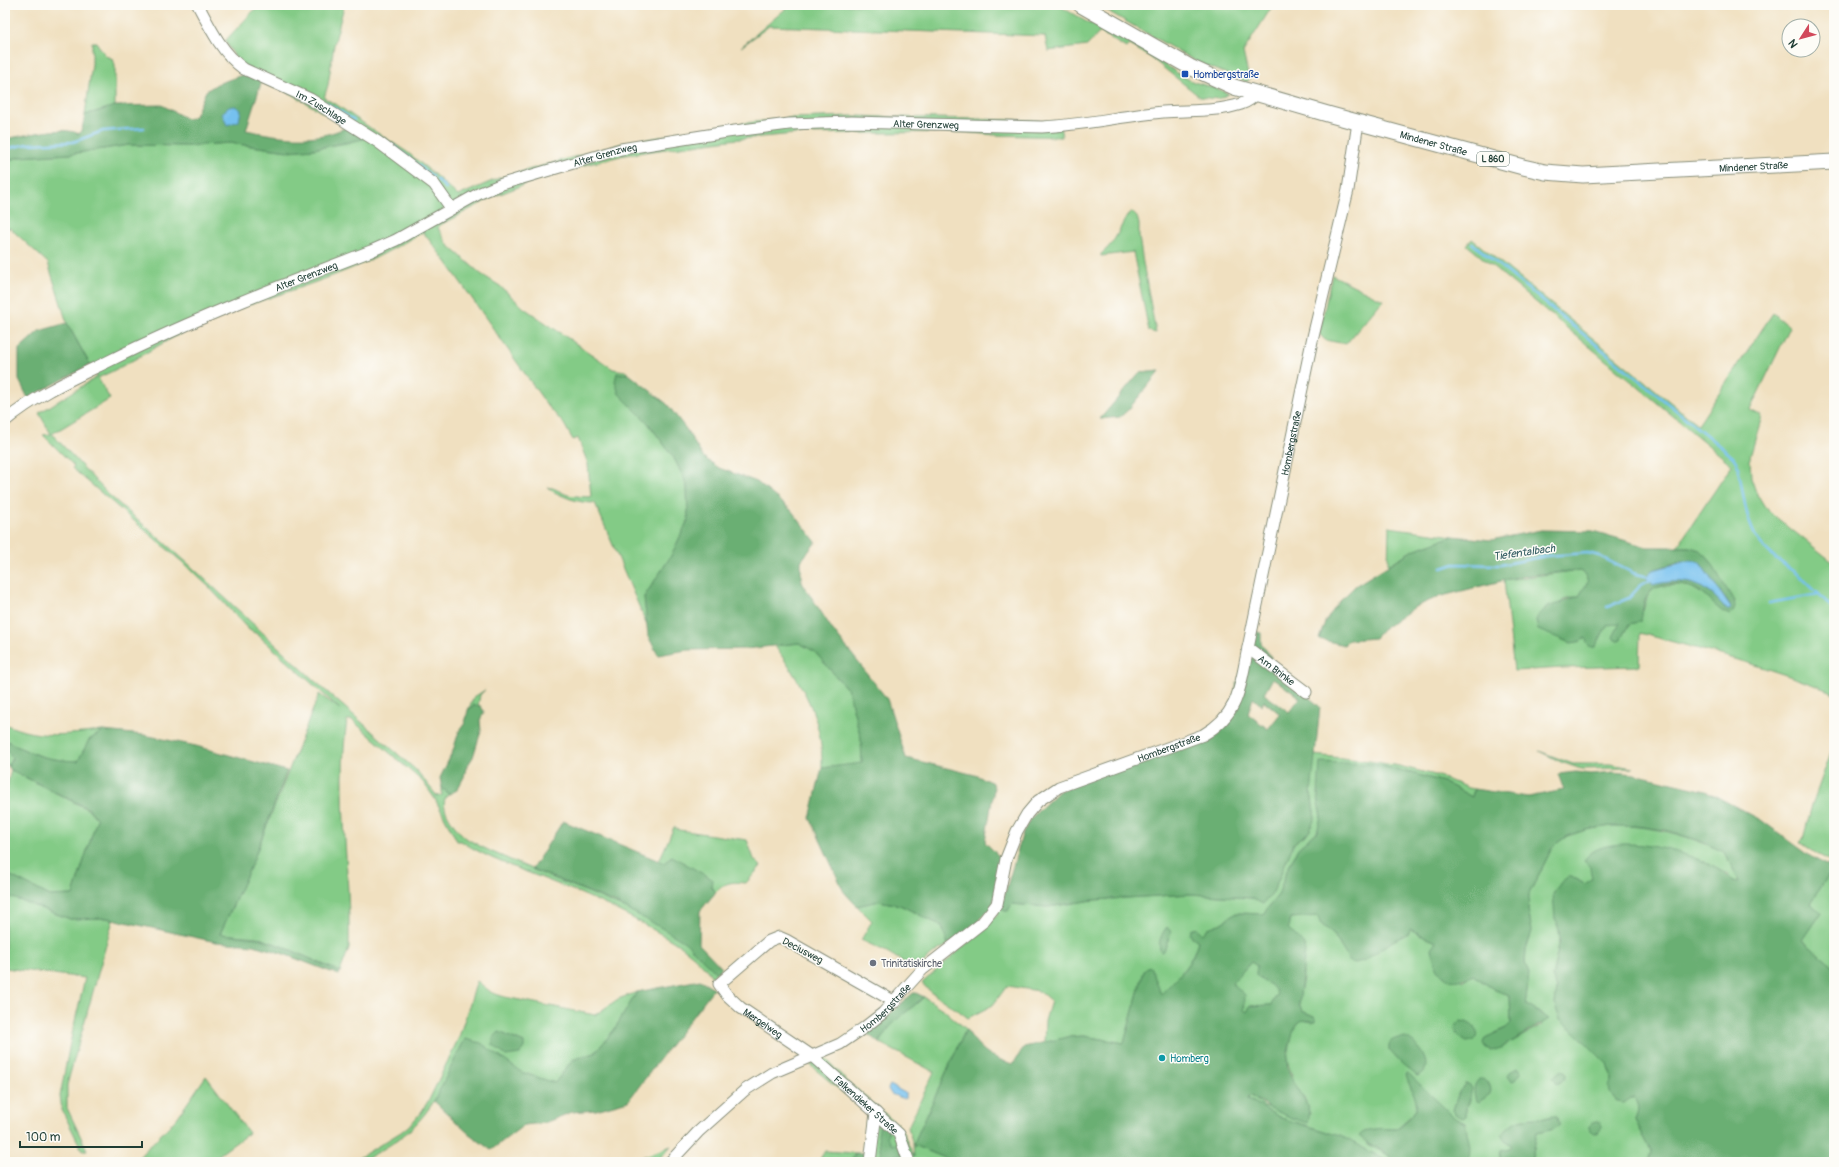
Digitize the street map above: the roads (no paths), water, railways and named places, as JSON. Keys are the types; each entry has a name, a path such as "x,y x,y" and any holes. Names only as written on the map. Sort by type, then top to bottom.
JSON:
{"main road":[{"name":"Mindener Straße","path":"1081,5 1195,70 1212,78 1256,94 1523,167 1564,175 1630,174 1834,162"}],"street":[{"name":"Im Zuschlage","path":"198,5 224,49 236,64 310,99 378,142 434,184 451,208"},
{"name":"Alter Grenzweg","path":"5,421 26,404 44,394 159,336 197,319 396,240 451,208 502,184 621,149 727,132 789,124 852,122 1042,127 1072,126 1161,112 1228,107 1243,104 1253,98 1256,94"},
{"name":"Hombergstraße","path":"670,1162 698,1132 745,1090 772,1073 850,1038 895,1002 922,970 977,927 992,912 997,904 1010,847 1016,831 1038,801 1059,786 1203,735 1212,730 1227,716 1233,707 1238,694 1248,648 1312,341 1348,190 1358,122"},
{"name":"Am Brinke","path":"1248,648 1306,692"},
{"name":"Deciusweg","path":"719,984 769,942 778,937 786,940 895,1002"},
{"name":"Mergelweg","path":"719,984 727,995 741,1008 812,1056"},
{"name":"Falkendieker Straße","path":"812,1056 898,1134 909,1162"},
{"path":"870,1162 876,1113"}],"water":[{"path":"235,106 241,110 239,121 227,125 222,113 229,107"},
{"path":"1691,560 1700,563 1731,608 1730,610 1727,610 1711,593 1694,584 1675,582 1652,585 1646,577 1653,570"},
{"path":"890,1085 905,1093 905,1099 891,1094 888,1089"}],"waterway":[{"path":"326,103 354,120"},
{"path":"5,149 28,144 73,142 103,131 144,128"},
{"path":"393,146 433,177"},
{"path":"437,180 446,188"},
{"path":"1472,243 1733,457 1737,463 1748,518 1755,535 1770,553 1801,577 1819,594"},
{"name":"Tiefentalbach","path":"1442,568 1454,564 1500,565 1546,556 1588,553 1599,556 1633,573 1649,577"},
{"path":"1607,607 1629,598 1640,586 1650,580"},
{"name":"Tiefentalbach","path":"1769,603 1819,594 1834,610"}],"place":[{"name":"Hombergstraße","path":"1185,74"},
{"name":"Trinitatiskirche","path":"873,963"},
{"name":"Homberg","path":"1162,1058"}]}
